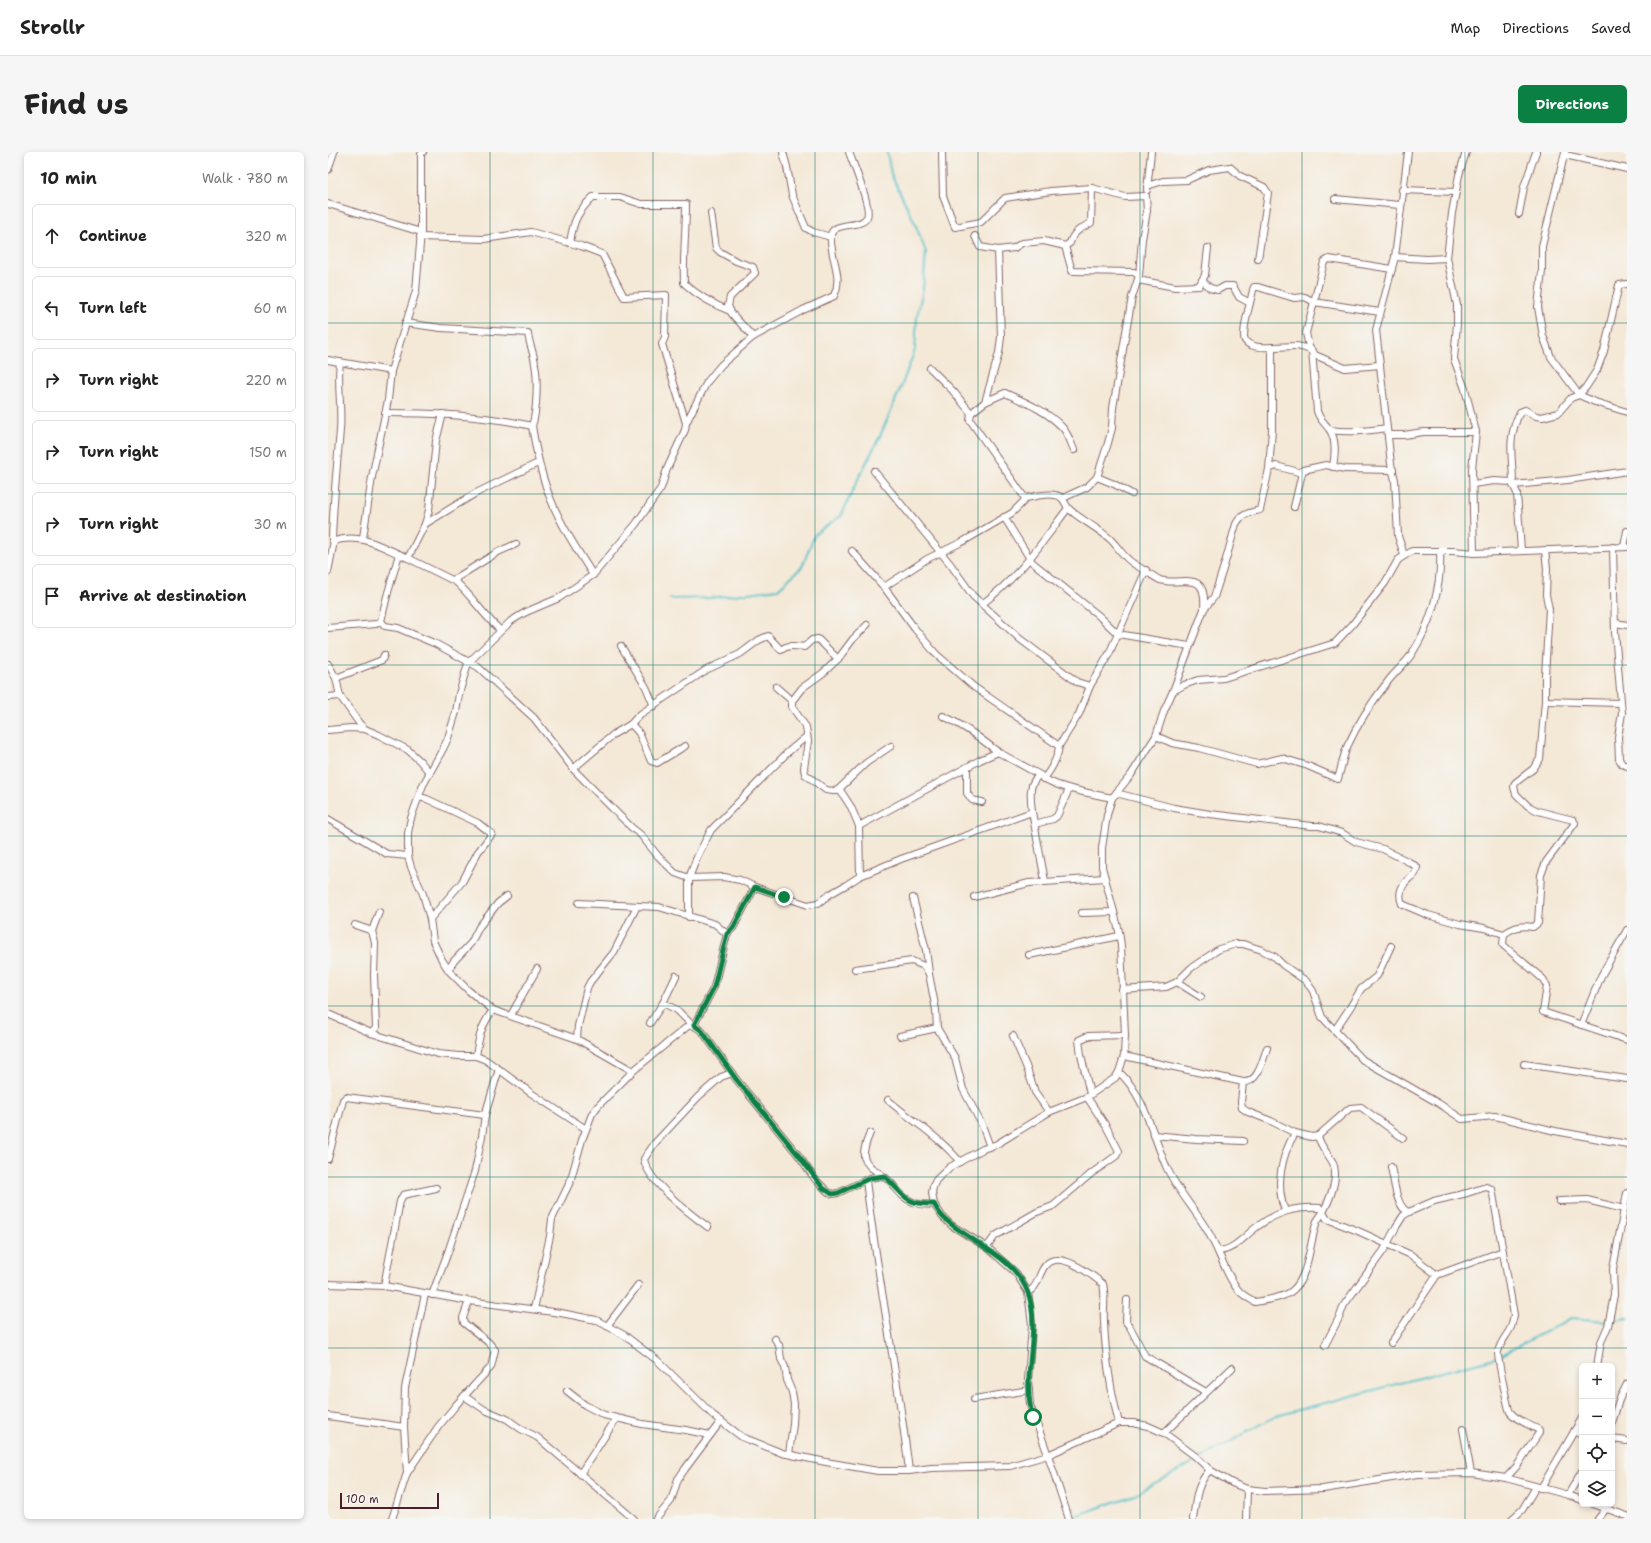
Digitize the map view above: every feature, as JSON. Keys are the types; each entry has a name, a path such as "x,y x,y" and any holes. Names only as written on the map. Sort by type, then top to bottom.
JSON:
{"street":[{"path":"328,170 334,152"},
{"path":"362,538 372,477 385,413 391,371 416,290 420,235 421,154 423,152"},
{"path":"783,152 792,195 806,228 812,232 831,237"},
{"path":"633,1071 577,1039 493,1010 469,991 448,970 437,952 433,941 430,919 423,894 411,867 408,856 408,833 418,797 448,738 456,712 458,694 468,662 500,630 521,615 559,598 593,575 636,524 661,488 667,469 685,430 686,423 707,382 721,365 753,338 803,310 834,296 838,281 831,237 834,229 863,221 866,219 868,214 868,204 849,152"},
{"path":"942,152 944,196 955,227 982,222 1005,198 1051,191 1092,188 1125,197 1146,196"},
{"path":"1063,498 1087,487 1097,477 1112,428 1113,408 1132,297 1138,278 1142,239 1147,211 1146,196 1151,152"},
{"path":"1404,555 1398,536 1395,480 1387,428 1376,330 1395,257 1400,205 1408,152"},
{"path":"1465,152 1452,213 1448,258 1457,305 1454,359 1465,389 1476,432 1472,469 1474,553"},
{"path":"1519,214 1524,187 1536,152"},
{"path":"1627,169 1565,154 1542,246 1542,271 1538,307 1543,336 1551,357 1579,395 1595,402 1627,412"},
{"path":"1148,186 1163,181 1187,180 1209,170 1230,167 1240,176 1264,187 1268,193 1258,259"},
{"path":"975,236 980,248 998,250 1014,248 1026,243 1044,241 1065,246 1070,243 1072,237 1079,228 1091,223 1092,188"},
{"path":"1402,190 1456,192"},
{"path":"570,243 573,224 582,207 593,197 620,197 641,204 686,204 686,238 683,266 684,283 697,295 712,304 730,311"},
{"path":"1335,199 1400,205"},
{"path":"328,204 420,235 484,239 531,232 602,254 624,297 666,295 665,337 662,344 686,423"},
{"path":"711,213 716,248 736,261 753,267 755,273 730,296 728,306 730,311 753,338"},
{"path":"1065,246 1072,271 1134,272 1138,278 1175,287 1199,286 1205,275 1208,248"},
{"path":"986,402 999,353 1001,337 998,250"},
{"path":"1395,257 1427,259 1448,258"},
{"path":"1380,365 1345,368 1315,355 1309,347 1306,333 1324,262 1330,260 1392,269"},
{"path":"1202,280 1210,288 1218,290 1225,286 1232,286 1239,297 1250,303"},
{"path":"1521,550 1517,493 1513,485 1510,447 1516,421 1520,412 1525,410 1536,416 1542,417 1558,413 1571,398 1579,395 1597,370 1604,351 1619,284 1627,284"},
{"path":"1312,351 1303,347 1272,347 1248,345 1245,343 1244,330 1254,287 1294,298 1305,297 1314,302 1380,312"},
{"path":"405,324 441,328 528,333 529,343 536,364 536,416 532,426 538,463 551,501 593,575"},
{"path":"1069,1519 1030,1405 1028,1380 1032,1325 1028,1292 1016,1273 987,1247 951,1225 942,1216 934,1204 932,1193 933,1187 936,1180 950,1167 990,1147 1049,1112 1088,1095 1115,1078 1119,1072 1124,1056 1125,1035 1119,936 1102,867 1102,848 1107,814 1114,795 1131,775 1156,736 1164,711 1174,692 1189,646 1204,610 1214,597 1239,518 1243,515 1260,510 1269,469 1272,430 1272,347"},
{"path":"1312,351 1317,411 1320,419 1333,435 1333,467"},
{"path":"328,360 391,371"},
{"path":"328,572 340,428 338,371 340,362"},
{"path":"930,368 953,390 971,413"},
{"path":"1025,498 970,420 971,413 986,402 1005,393 1032,405 1064,428 1074,450"},
{"path":"385,413 443,414 516,422 532,426"},
{"path":"408,558 425,524 429,510 436,441 443,414"},
{"path":"1330,430 1343,432 1387,428"},
{"path":"1388,435 1404,435 1423,432 1476,432"},
{"path":"425,524 476,493 538,463"},
{"path":"1294,507 1303,470 1326,465 1344,469 1393,470"},
{"path":"1269,469 1276,466 1302,473"},
{"path":"874,471 973,596 1020,639 1077,682 1090,686"},
{"path":"1473,484 1494,481 1511,482 1513,485 1568,480 1627,471"},
{"path":"1097,477 1132,494"},
{"path":"884,587 927,559 964,541 1012,513 1025,498 1046,494 1056,495 1063,498 1068,508 1110,540 1134,564 1160,580 1169,582 1189,580 1200,586 1204,593 1204,610"},
{"path":"982,604 997,593 1031,559 1068,508"},
{"path":"1004,518 1031,559 1118,634 1189,646"},
{"path":"1174,692 1184,685 1198,680 1224,678 1334,643 1352,625 1385,582 1398,560 1412,551 1474,553 1626,547 1627,531"},
{"path":"331,540 362,538 453,580 462,587 488,619 500,630"},
{"path":"453,580 498,552 516,544"},
{"path":"1613,547 1615,623 1620,703 1622,713 1618,737 1619,759 1622,764 1627,766"},
{"path":"1504,934 1513,928 1522,925 1534,927 1538,923 1541,875 1546,862 1575,823 1573,820 1567,818 1538,812 1524,803 1515,791 1515,783 1533,770 1540,759 1545,701 1549,609 1546,595 1547,569 1545,550"},
{"path":"852,551 884,587 915,630 936,654 974,687 1059,746"},
{"path":"1156,736 1172,743 1199,748 1257,764 1282,758 1330,774 1338,779 1347,747 1367,712 1389,680 1411,656 1426,628 1437,593 1441,564 1440,551"},
{"path":"328,628 376,624 381,621 386,596 399,554"},
{"path":"1045,881 1032,812 1031,789 1035,778 1048,774 1059,751 1059,746 1079,714 1090,686 1109,654 1146,570"},
{"path":"381,621 385,626 398,628 436,644 478,667 534,718 582,778 641,835 666,866 675,873 689,878 740,880 755,887 808,905 818,903 860,876 924,850 1032,812"},
{"path":"1615,623 1627,625"},
{"path":"860,876 859,826 848,802 840,790 826,790 805,774 804,768 807,751 806,728 792,707 792,701 802,688 823,673 838,659 866,625"},
{"path":"574,768 614,734 631,724 639,715 706,670 740,654 759,640 768,636 781,650 785,646 791,645 804,647 812,640 818,639 838,659"},
{"path":"620,646 646,687 654,706"},
{"path":"336,678 372,666 382,660 384,655"},
{"path":"328,664 336,678 340,696 365,729"},
{"path":"776,687 792,701"},
{"path":"328,696 340,696"},
{"path":"1545,701 1620,703"},
{"path":"943,716 975,734 998,752 1042,777 1069,789 1114,795 1210,814 1319,826 1351,838 1356,842 1383,849 1409,862 1417,868 1415,874 1408,879 1400,889 1399,897 1402,904 1428,915 1504,934"},
{"path":"631,724 639,733 651,761 657,763 685,746"},
{"path":"328,730 351,728 365,729 408,750 430,773"},
{"path":"689,917 689,878 697,857 711,830 788,752 807,736"},
{"path":"837,791 866,763 890,746"},
{"path":"859,826 998,752"},
{"path":"968,767 967,793 972,800 982,802"},
{"path":"1035,824 1053,819 1057,816 1069,789"},
{"path":"418,797 427,799 478,824 492,834 478,852 462,882 430,919"},
{"path":"328,819 387,854 408,856"},
{"path":"974,897 1029,883 1105,878"},
{"path":"534,1309 550,1236 552,1219 570,1182 592,1114 633,1071 694,1025 714,987 727,934 733,928 755,887"},
{"path":"448,970 458,956 471,943 479,928 498,903 507,896"},
{"path":"913,898 926,950 936,1010 937,1028 955,1058 963,1089 982,1125 990,1147"},
{"path":"579,903 659,907 715,924 727,934"},
{"path":"577,1039 578,1026 587,988 590,982 614,952 637,906"},
{"path":"371,1033 376,1028 374,975 375,943 372,931 379,912"},
{"path":"1082,913 1114,912"},
{"path":"355,925 372,931"},
{"path":"1581,1025 1601,976 1627,930"},
{"path":"1504,934 1503,945 1543,979 1547,986 1543,1012 1627,1040"},
{"path":"1029,955 1119,936"},
{"path":"1122,990 1166,988 1177,982 1192,968 1219,949 1236,944 1243,944 1262,950 1275,957 1283,965 1306,981 1313,991 1322,1017 1363,1060 1438,1103 1462,1119 1495,1116 1555,1131 1627,1144"},
{"path":"1335,1030 1361,989 1377,976 1391,946"},
{"path":"855,969 912,962 924,966 929,974"},
{"path":"511,1015 537,969"},
{"path":"650,1023 663,1003 676,976"},
{"path":"1177,982 1201,997"},
{"path":"663,1003 677,1010 702,1031 732,1073 799,1156 815,1179 828,1192 832,1194 838,1193 866,1180 881,1176"},
{"path":"476,1056 480,1032 484,1022 493,1010"},
{"path":"328,1014 371,1033 438,1054 476,1056 486,1060 531,1093 586,1129"},
{"path":"900,1036 937,1028"},
{"path":"987,1247 995,1236 1037,1212 1052,1206 1092,1173 1116,1156 1119,1151 1088,1095 1080,1040 1088,1036 1125,1035"},
{"path":"1013,1036 1035,1092 1049,1112"},
{"path":"1124,1056 1248,1083 1253,1079 1267,1048"},
{"path":"1524,1064 1562,1068 1612,1078 1627,1079"},
{"path":"432,1295 474,1171 485,1115 499,1069"},
{"path":"1119,1072 1138,1095 1166,1167 1178,1188 1208,1230 1219,1251 1225,1267 1240,1292 1255,1302 1274,1299 1293,1291 1302,1278 1308,1260 1312,1234 1317,1221 1323,1213 1331,1196 1335,1172 1332,1161 1321,1146 1318,1136"},
{"path":"708,1226 685,1210 672,1198 647,1169 644,1159 655,1143 698,1097 721,1078 732,1073"},
{"path":"1243,1082 1241,1102 1242,1108 1248,1112 1271,1120 1295,1133 1312,1137 1318,1136 1344,1112 1354,1107 1361,1107 1403,1138"},
{"path":"328,1159 343,1100 346,1097 485,1115"},
{"path":"888,1100 940,1140 960,1162"},
{"path":"870,1133 864,1154 867,1163 889,1181 904,1198 914,1203 934,1204"},
{"path":"1285,1211 1280,1201 1281,1174 1284,1153 1295,1133"},
{"path":"1154,1135 1243,1142"},
{"path":"1391,1167 1401,1205 1405,1211 1409,1212"},
{"path":"866,1180 872,1235 898,1387 909,1471"},
{"path":"1325,1345 1344,1305 1388,1245 1403,1216 1434,1201 1486,1187 1492,1189 1514,1315 1511,1327 1501,1341 1498,1353 1498,1362 1507,1396 1507,1405 1511,1413 1539,1430 1539,1433 1517,1466 1506,1478"},
{"path":"384,1286 400,1201 403,1195 436,1188"},
{"path":"1597,1363 1600,1342 1608,1326 1614,1295 1613,1269 1627,1196"},
{"path":"1559,1201 1587,1200 1624,1209"},
{"path":"1219,1251 1225,1251 1258,1226 1285,1211 1297,1208 1320,1208 1327,1219 1411,1255 1437,1275"},
{"path":"1391,1343 1437,1275 1503,1251"},
{"path":"1028,1292 1034,1287 1047,1263 1056,1260 1075,1265 1103,1284 1105,1291 1105,1336 1113,1401 1119,1423"},
{"path":"328,1284 384,1286 469,1302 534,1309 596,1320 624,1335 658,1361 721,1421 742,1437 789,1454 878,1471 1010,1466 1048,1455 1119,1423 1134,1423 1148,1426 1164,1433 1195,1456 1210,1470 1232,1483 1247,1489 1265,1492 1323,1489 1418,1474 1471,1473 1506,1478 1579,1499"},
{"path":"607,1326 638,1285"},
{"path":"407,1473 404,1427 405,1388 425,1294"},
{"path":"1127,1300 1126,1322 1130,1326 1145,1356 1206,1392"},
{"path":"392,1519 407,1473 438,1427 491,1367 495,1350 488,1342 465,1325 463,1318 469,1302"},
{"path":"775,1339 779,1346 781,1359 785,1367 794,1404 789,1454"},
{"path":"1164,1433 1232,1368"},
{"path":"1615,1413 1619,1400 1627,1384"},
{"path":"974,1399 1029,1390"},
{"path":"567,1391 598,1412 616,1419 686,1430 710,1436"},
{"path":"464,1396 485,1410 507,1419 521,1429 537,1437 634,1519"},
{"path":"328,1416 404,1427"},
{"path":"580,1474 616,1419"},
{"path":"656,1519 671,1501 678,1479 721,1421"},
{"path":"1512,1519 1522,1510 1539,1487 1579,1423"},
{"path":"1463,1429 1471,1473"},
{"path":"1574,1431 1579,1434"},
{"path":"1615,1439 1627,1440"},
{"path":"1193,1519 1198,1488 1203,1477 1210,1470"},
{"path":"1568,1495 1579,1476"},
{"path":"1246,1519 1247,1489"},
{"path":"1601,1507 1627,1516"},
{"path":"1598,1519 1606,1509"}],"waterway":[{"path":"670,599 710,598 778,589 802,567 815,534 841,516 881,434 915,350 917,316 923,289 926,252 914,221 891,174 887,152"},
{"path":"1069,1518 1135,1495 1276,1416 1498,1357 1571,1318 1606,1321 1627,1318"}],"route":[{"path":"784,897 755,887 743,907 739,918 727,934 714,987 694,1025 702,1031 720,1054 736,1079 799,1156 815,1179 828,1192 832,1194 842,1192 870,1178 884,1176 904,1198 914,1203 924,1205 934,1204 942,1216 951,1225 988,1248 1016,1273 1028,1292 1031,1303 1032,1325 1028,1380 1030,1405 1033,1417"}]}
